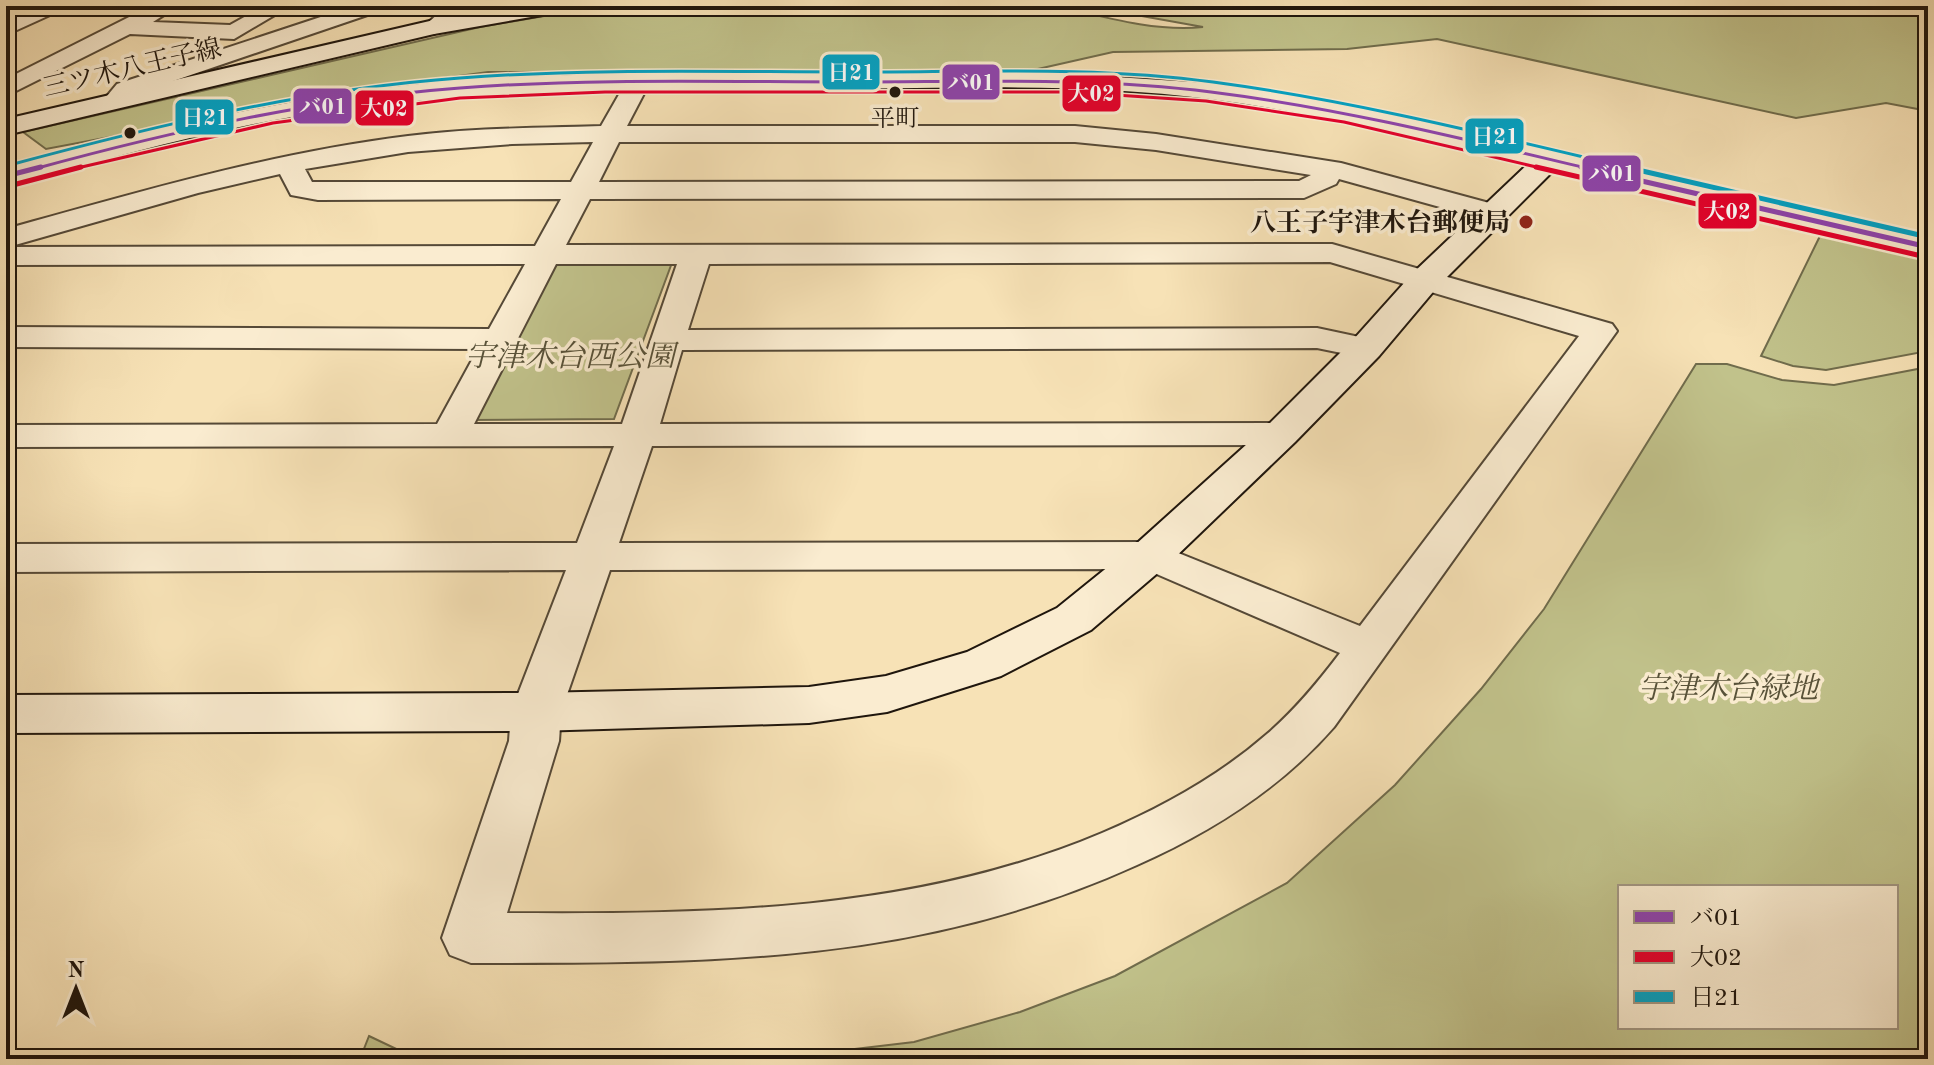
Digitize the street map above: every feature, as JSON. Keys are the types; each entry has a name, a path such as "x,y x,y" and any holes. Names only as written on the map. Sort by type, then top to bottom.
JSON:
{"street":[{"path":"6,28 54,6"},
{"path":"6,89 167,6"},
{"path":"127,27 234,32 279,6"},
{"path":"114,102 126,89 375,6"},
{"path":"434,27 447,18 493,6"},
{"name":"三ツ木八王子線","path":"6,127 434,27 554,6"},
{"path":"6,176 181,132 327,103 459,88 638,82 1035,81 1177,88 1346,112 1928,247"},
{"path":"449,436 638,82"},
{"path":"6,238 192,186 289,164 408,144 512,136 609,134 1075,134 1156,142 1341,171 1494,213"},
{"path":"1016,135 1023,222"},
{"path":"6,714 536,712 809,705 887,694 984,664 1074,619 1151,555 1281,434 1366,348 1426,279 1549,159"},
{"path":"289,164 301,189 318,191 579,190 1023,222 1332,253 1600,331 1368,647 1302,730 1255,771 1201,809 1100,861 1043,883 885,921 710,938 471,938 534,741 536,712 637,436 696,254"},
{"path":"6,256 696,254 1023,222 1304,189 1341,171"},
{"path":"669,340 1317,338 1366,348"},
{"path":"8,339 500,339"},
{"path":"6,436 1281,434"},
{"path":"6,558 1151,555 1368,647"}],"green space":[{"path":"602,6 1057,6 1130,22 1185,28 1203,27 1086,6 1928,6 1928,111 1886,103 1796,118 1437,39 1347,49 1113,52 1029,71 488,72 371,88 46,149 23,132 480,27"},
{"path":"1820,236 1928,261 1928,351 1826,370 1793,366 1761,356"},
{"name":"宇津木台西公園","path":"549,259 673,260 614,419 469,420"},
{"name":"宇津木台緑地","path":"1696,364 1727,364 1782,380 1834,385 1928,367 1928,1059 770,1059 914,1042 1020,1012 1115,976 1287,883 1395,785 1481,689 1544,609"},
{"path":"369,1036 411,1056 498,1059 360,1059"}],"transit line":[{"name":"日21","path":"6,166 116,136 269,103 458,78 605,72 1071,72 1208,81 1348,102 1928,237"},
{"name":"バ01","path":"6,176 118,146 271,113 459,88 605,82 1070,82 1207,91 1346,112 1928,247"},
{"name":"大02","path":"9,186 120,156 273,123 460,98 605,92 1070,92 1206,101 1344,122 1926,257"}],"place":[{"name":"平町","path":"895,92"},
{"name":"八王子宇津木台郵便局","path":"1526,222"}]}
